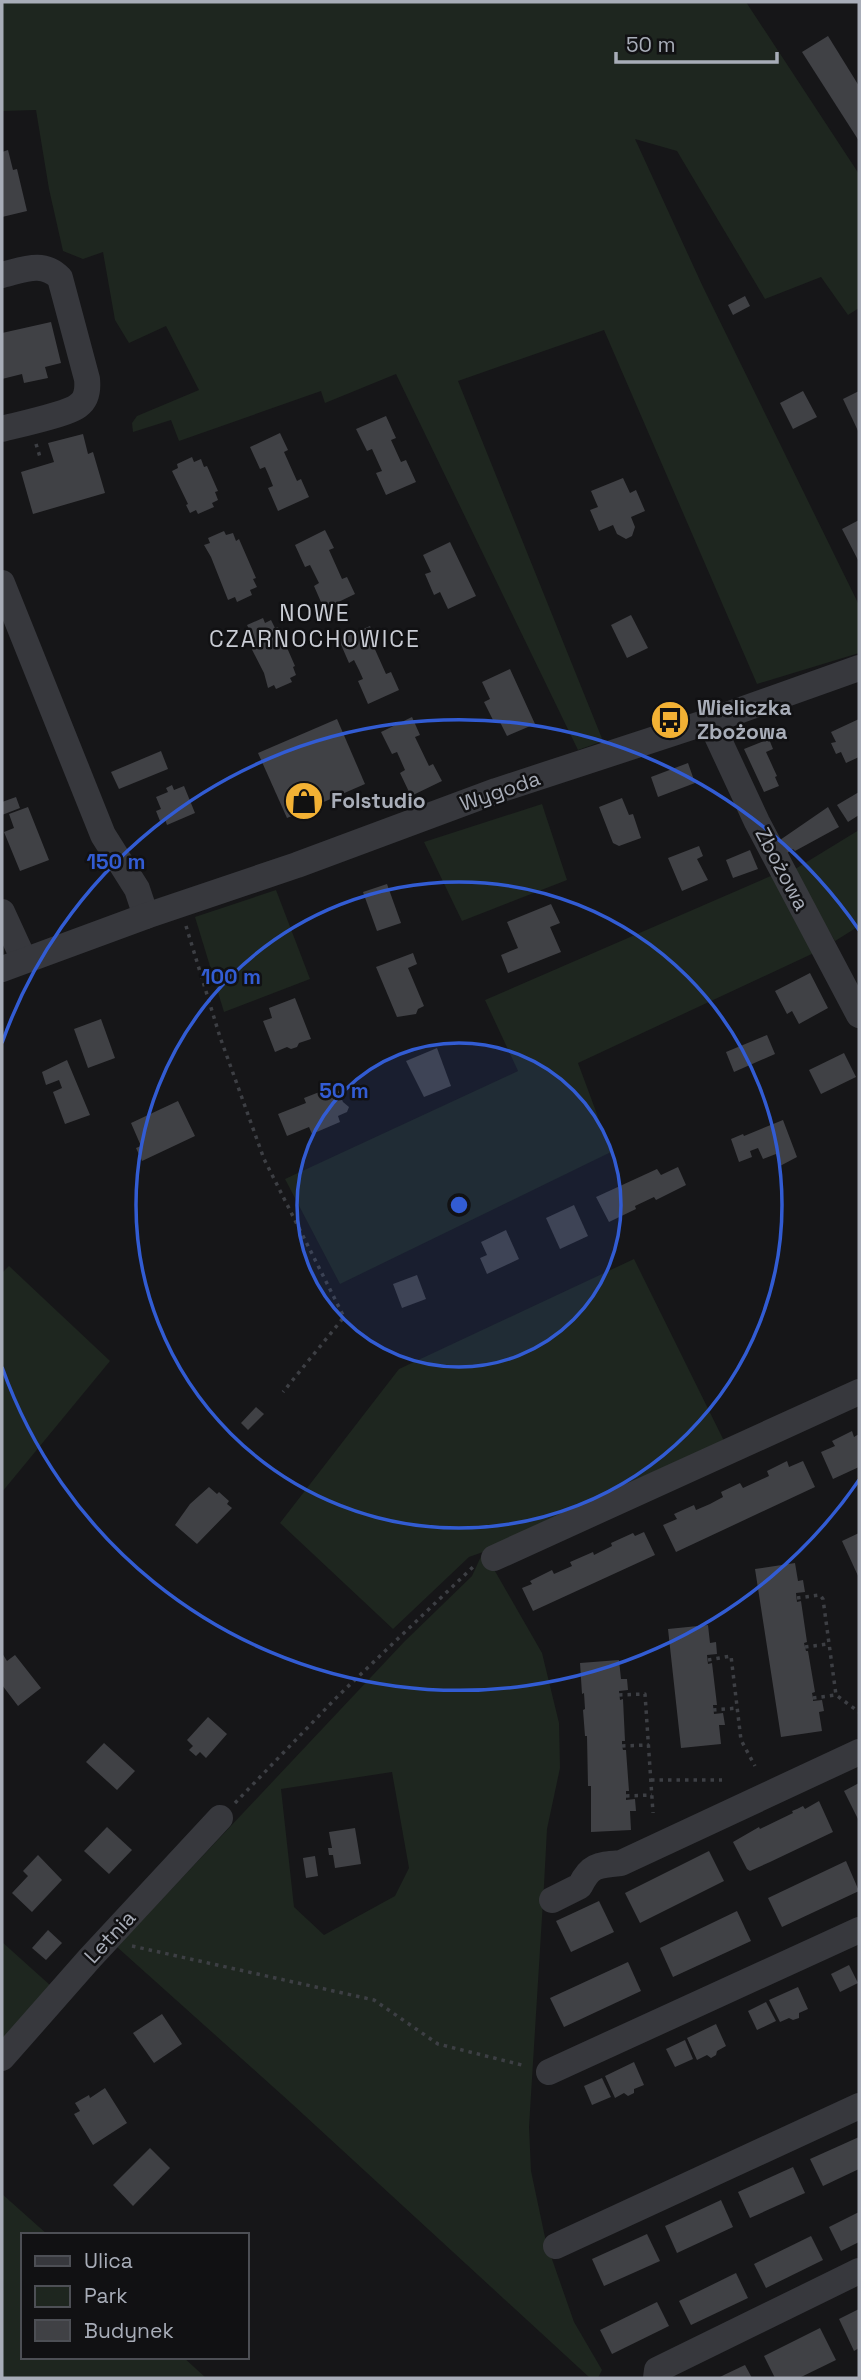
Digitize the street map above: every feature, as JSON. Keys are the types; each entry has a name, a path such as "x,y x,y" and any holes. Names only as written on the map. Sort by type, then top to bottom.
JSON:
{"street":[{"path":"2,275 38,266 46,267 60,278 88,390 84,399 73,409 2,429"},
{"path":"2,583 103,835 137,889 146,916"},
{"name":"Wygoda","path":"13,965 496,791 859,668"},
{"name":"Zbożowa","path":"710,720 773,854 859,1015"},
{"path":"2,912 13,965"},
{"path":"494,1558 859,1392"},
{"path":"552,1900 580,1886 587,1872 601,1864 621,1863 859,1752"},
{"name":"Letnia","path":"2,2058 220,1818"},
{"path":"549,2072 859,1930"},
{"path":"556,2246 859,2106"},
{"path":"656,2378 657,2370 859,2271"}],"path":[{"path":"180,906 220,1037 264,1158 344,1317 283,1392"},
{"path":"220,1818 338,1696 468,1569 494,1558"},
{"path":"797,1598 820,1595 822,1599 836,1695"},
{"path":"805,1647 828,1644"},
{"path":"708,1660 732,1656 741,1740 755,1766"},
{"path":"619,1695 645,1694 653,1813"},
{"path":"813,1698 836,1695 859,1712"},
{"path":"713,1710 738,1708"},
{"path":"622,1746 649,1745"},
{"path":"651,1780 722,1780"},
{"path":"626,1796 652,1795"},
{"path":"107,1940 374,2000 438,2044 549,2072"}],"green space":[{"path":"2,2 746,2 859,174 859,308 848,315 821,277 765,299 677,151 635,139 703,287 859,605 859,653 757,684 604,330 458,381 603,741 578,750 396,374 325,403 321,391 179,441 171,420 133,432 132,423 137,416 199,390 166,326 129,343 115,320 103,252 83,259 63,251 36,110 2,111"},
{"path":"542,804 567,880 462,921 424,842"},
{"path":"859,830 859,926 835,941 792,871"},
{"path":"773,875 816,952 578,1063 611,1152 340,1284 285,1179 518,1071 485,1000"},
{"path":"276,890 310,979 224,1012 195,917"},
{"path":"634,1259 726,1445 484,1552 542,1653 559,1723 560,1768 547,1829 529,2127 531,2171 546,2242 574,2322 602,2370 598,2378 590,2378 117,1947 404,1642 472,1576 483,1552 469,1557 393,1629 280,1523 399,1369","holes":["392,1772 409,1868 395,1896 324,1935 294,1907 281,1789"]},
{"path":"9,1266 110,1361 2,1492 2,1273"},
{"path":"2,1942 51,1986 2,2043"},
{"path":"2,2194 46,2233 21,2233 21,2359 185,2359 206,2378 2,2378"}],"building":[{"path":"828,36 859,86 859,141 802,52"},
{"path":"8,150 13,170 17,169 27,211 2,217 2,152"},
{"path":"745,296 750,306 733,315 728,305"},
{"path":"51,322 61,363 45,367 48,378 24,383 22,374 2,379 2,333"},
{"path":"803,391 817,417 793,429 780,403"},
{"path":"859,391 859,433 843,399"},
{"path":"386,416 396,438 391,440 401,462 406,460 416,482 386,495 376,473 382,471 372,449 367,451 356,429"},
{"path":"280,433 288,450 284,452 297,481 301,479 309,497 278,511 268,488 273,486 269,476 265,467 260,469 250,447"},
{"path":"83,434 88,454 93,452 105,493 33,514 21,472 54,462 48,443"},
{"path":"192,457 194,462 201,459 204,467 207,466 218,491 215,492 218,500 212,503 214,507 198,514 196,510 190,513 172,471 178,468 177,464"},
{"path":"623,478 630,493 636,490 645,511 631,517 635,527 632,536 626,539 617,534 613,525 599,531 590,510 598,507 591,491"},
{"path":"859,520 859,562 842,529"},
{"path":"325,530 334,548 329,550 342,579 347,577 355,594 324,609 314,586 319,583 310,565 305,567 295,545"},
{"path":"224,531 226,535 233,533 236,541 239,539 256,578 253,579 257,587 250,590 252,595 237,602 235,597 228,600 204,545 210,543 208,538"},
{"path":"450,542 476,596 448,609 440,592 434,595 425,574 431,572 423,555"},
{"path":"631,615 648,648 627,658 611,625"},
{"path":"263,618 265,623 271,620 275,628 278,627 295,666 296,675 290,678 292,682 276,689 274,685 268,688 264,673 243,632 249,629 247,625"},
{"path":"370,626 377,643 373,645 386,674 391,672 399,690 368,704 358,681 363,679 359,670 354,660 349,663 339,640"},
{"path":"510,669 535,724 507,736 499,720 494,722 484,702 490,699 482,682"},
{"path":"412,717 420,735 415,737 429,766 433,764 442,781 411,796 400,773 405,770 397,752 392,754 381,732"},
{"path":"337,719 365,784 287,818 258,753"},
{"path":"859,719 859,757 846,763 841,752 836,754 831,743 836,742 831,732"},
{"path":"769,739 773,749 766,752 779,786 764,792 744,749"},
{"path":"161,751 168,769 119,789 111,772"},
{"path":"688,763 695,783 658,797 651,777"},
{"path":"172,785 174,790 184,786 195,813 167,825 165,819 160,821 156,811 161,809 156,797 168,792 166,788"},
{"path":"859,792 859,815 848,822 837,805"},
{"path":"16,797 20,808 2,815 2,802"},
{"path":"622,798 629,815 633,814 641,838 619,846 613,843 599,807"},
{"path":"28,807 49,860 20,871 4,832 14,828 9,814"},
{"path":"828,807 839,827 787,853 780,840"},
{"path":"699,846 703,856 697,859 708,880 682,891 668,858"},
{"path":"750,850 758,869 733,878 726,860"},
{"path":"387,884 401,923 377,931 363,892"},
{"path":"551,904 560,923 550,927 561,952 508,973 501,955 518,948 507,922"},
{"path":"413,953 417,964 408,968 424,1006 418,1009 416,1014 397,1017 376,967"},
{"path":"810,973 828,1008 799,1024 792,1011 787,1014 775,991"},
{"path":"295,998 311,1039 299,1043 297,1047 287,1047 275,1052 263,1021 272,1018 269,1008"},
{"path":"101,1019 115,1058 88,1068 74,1029"},
{"path":"767,1035 775,1054 734,1072 726,1052"},
{"path":"437,1048 451,1086 424,1097 406,1061"},
{"path":"844,1053 856,1077 821,1094 809,1070"},
{"path":"67,1060 90,1115 65,1124 53,1092 62,1088 59,1080 46,1085 42,1072"},
{"path":"327,1089 329,1094 338,1090 343,1102 349,1107 347,1112 338,1116 340,1122 312,1134 309,1127 287,1136 278,1114 306,1103 304,1098"},
{"path":"178,1101 195,1136 142,1161 136,1148 141,1146 131,1123"},
{"path":"783,1120 797,1157 780,1166 776,1154 763,1159 758,1148 750,1151 752,1157 739,1162 731,1139"},
{"path":"678,1167 686,1185 656,1200 654,1197 635,1206 636,1209 609,1222 596,1197 657,1169 661,1175"},
{"path":"574,1205 588,1236 560,1249 546,1218"},
{"path":"506,1230 519,1259 487,1274 480,1258 487,1255 481,1242"},
{"path":"417,1275 426,1299 402,1308 393,1284"},
{"path":"256,1407 264,1414 248,1430 241,1423"},
{"path":"852,1431 854,1437 859,1434 859,1467 833,1479 821,1452 835,1446 832,1441"},
{"path":"787,1461 789,1467 803,1461 815,1487 676,1552 663,1525 677,1519 674,1514 694,1505 696,1510 710,1504 723,1497 721,1492 740,1483 743,1488 769,1476 767,1471"},
{"path":"209,1487 229,1501 227,1504 232,1508 197,1544 175,1525 190,1504"},
{"path":"644,1532 655,1555 533,1611 522,1588 532,1584 530,1581 552,1570 554,1574 572,1566 570,1562 593,1552 594,1555 633,1533 635,1536"},
{"path":"859,1533 859,1578 842,1541"},
{"path":"795,1563 798,1581 803,1580 805,1592 796,1593 797,1602 801,1601 807,1642 804,1643 808,1651 815,1692 812,1693 813,1701 822,1700 824,1711 819,1712 822,1731 781,1737 755,1569"},
{"path":"708,1625 710,1643 716,1642 717,1654 707,1655 708,1664 712,1663 717,1705 713,1705 714,1714 723,1713 725,1725 719,1725 721,1744 681,1748 668,1629"},
{"path":"2,1653 7,1661 15,1655 41,1688 18,1706 2,1685"},
{"path":"619,1660 621,1679 627,1679 628,1690 619,1691 620,1700 623,1699 625,1741 622,1741 622,1746 623,1750 626,1750 629,1791 626,1791 626,1800 635,1799 636,1811 630,1811 631,1830 591,1832 591,1786 588,1786 587,1736 580,1663"},
{"path":"208,1717 227,1734 206,1758 200,1752 196,1756 189,1750 193,1746 187,1740"},
{"path":"104,1743 135,1771 117,1790 86,1762"},
{"path":"859,1783 859,1821 844,1791"},
{"path":"819,1801 833,1832 750,1871 747,1869 733,1842 759,1827 760,1829 793,1813 792,1811 803,1806 805,1809"},
{"path":"107,1827 132,1850 109,1874 84,1851"},
{"path":"355,1828 361,1864 335,1868 333,1855 329,1855 328,1848 332,1848 329,1832"},
{"path":"709,1851 724,1881 640,1923 625,1893"},
{"path":"38,1855 62,1880 32,1912 12,1893 28,1876 23,1871"},
{"path":"315,1856 318,1876 306,1878 303,1858"},
{"path":"846,1861 859,1891 782,1927 768,1898"},
{"path":"599,1901 614,1932 571,1952 556,1921"},
{"path":"737,1911 751,1941 673,1977 660,1948"},
{"path":"48,1930 62,1943 46,1960 32,1948"},
{"path":"628,1962 641,1991 564,2027 550,1998"},
{"path":"849,1965 858,1983 840,1992 831,1974"},
{"path":"798,1987 808,2009 799,2013 799,2018 780,2022 769,2000"},
{"path":"766,2002 776,2021 757,2030 748,2011"},
{"path":"162,2014 182,2044 154,2063 133,2033"},
{"path":"716,2024 726,2046 711,2058 707,2055 697,2060 687,2038"},
{"path":"685,2040 693,2059 675,2067 666,2049"},
{"path":"634,2062 644,2085 634,2089 634,2093 628,2096 624,2093 615,2098 605,2076"},
{"path":"602,2078 611,2097 592,2105 584,2086"},
{"path":"105,2088 127,2123 93,2145 74,2114 80,2111 75,2103 89,2095 90,2098"},
{"path":"859,2137 859,2169 823,2186 810,2159"},
{"path":"150,2148 170,2168 133,2206 113,2185"},
{"path":"793,2167 805,2193 750,2218 738,2192"},
{"path":"721,2200 733,2227 677,2253 665,2226"},
{"path":"859,2212 859,2242 841,2251 829,2227"},
{"path":"647,2234 660,2261 604,2286 592,2259"},
{"path":"811,2236 823,2260 766,2288 754,2264"},
{"path":"736,2273 748,2298 691,2325 679,2301"},
{"path":"657,2302 669,2326 612,2354 600,2330"},
{"path":"859,2309 859,2348 854,2351 839,2319"},
{"path":"820,2328 836,2360 799,2378 775,2378 764,2356"},
{"path":"745,2365 752,2378 718,2378 726,2374"}],"place":[{"name":"Wieliczka Zbożowa","path":"670,720"},
{"name":"Folstudio","path":"304,801"}],"district":[{"name":"NOWE CZARNOCHOWICE","path":"315,626"}]}
